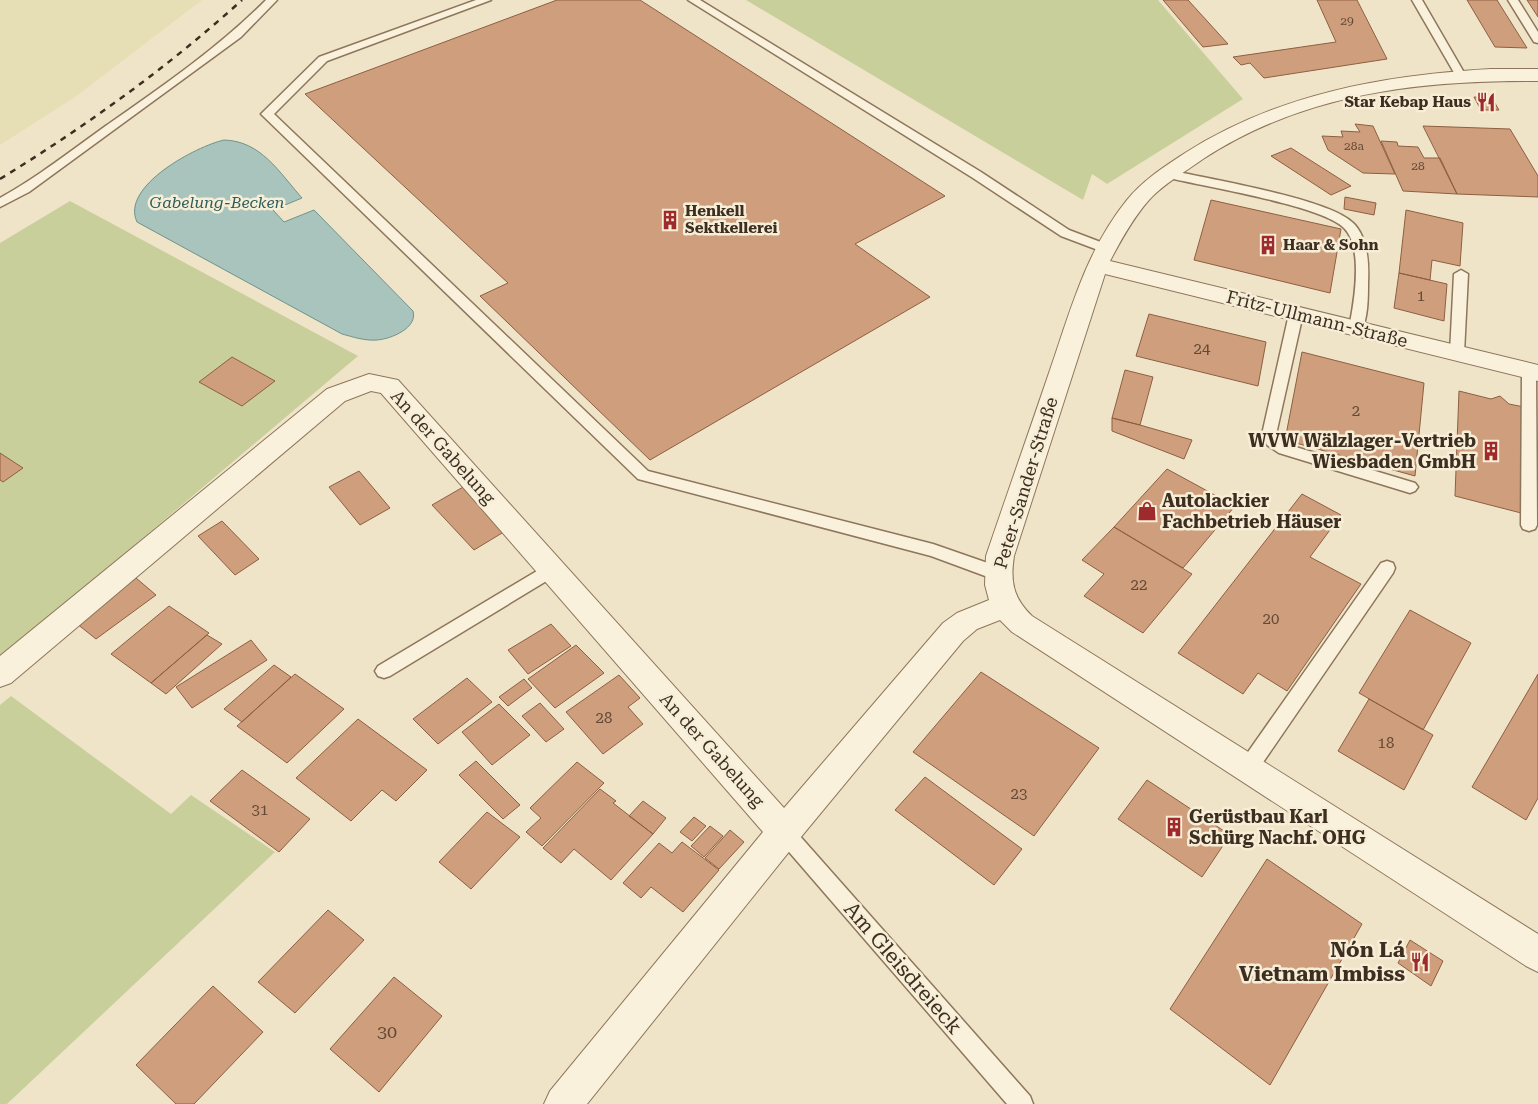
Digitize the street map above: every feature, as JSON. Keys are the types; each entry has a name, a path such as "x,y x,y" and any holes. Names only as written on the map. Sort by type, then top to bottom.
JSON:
{"street":[{"name":"Peter-Sander-Straße","path":"1004,606 996,573 1000,556 1101,257 1143,194 1204,148 1243,126 1274,113 1382,84 1461,76 1538,75"},
{"name":"Fritz-Ullmann-Straße","path":"1101,257 1296,314 1534,372"},
{"name":"An der Gabelung","path":"0,674 336,395 369,382 389,386 784,832"},
{"path":"563,1104 784,832 954,632 967,621 1004,606 1022,624 1538,954"}],"lane":[{"path":"0,204 25,189 139,108 237,35 272,0"},
{"path":"486,0 323,59 267,114 643,475 933,550 996,573"},
{"path":"693,0 977,175 1101,257"},
{"path":"1417,0 1461,76"},
{"path":"1513,0 1538,40"},
{"path":"1169,174 1323,212 1347,224 1358,240 1361,260 1360,307 1356,328"},
{"path":"1457,353 1461,274"},
{"path":"1296,314 1270,430 1272,441 1284,448 1410,487"},
{"path":"1529,525 1534,372"},
{"path":"1248,768 1387,568"},
{"path":"384,671 552,569"},
{"name":"Am Gleisdreieck","path":"784,832 1022,1104"}],"shaded area":[{"path":"0,0 202,0 75,97 0,145"}],"green space":[{"path":"746,0 1158,0 1243,99 1107,184 1092,174 1083,200"},
{"path":"70,201 358,356 0,659 0,243"},
{"path":"11,696 171,814 191,795 275,852 7,1104 0,1104 0,705"}],"water":[{"name":"Gabelung-Becken","path":"224,140 249,146 259,152 277,168 302,198 273,210 284,222 314,210 413,311 411,323 402,332 377,340 342,334 137,222 135,208 140,195 150,182 180,159 197,150"}],"building":[{"name":"Henkell Sektkellerei","path":"557,0 640,0 945,196 855,244 930,297 650,460 480,296 508,283 305,94"},
{"path":"1163,0 1188,0 1228,44 1203,47"},
{"path":"1317,0 1357,0 1387,59 1264,78 1250,63 1241,65 1233,57 1336,42"},
{"path":"1467,0 1497,0 1527,48 1495,47"},
{"path":"1527,0 1538,0 1538,17"},
{"path":"1474,97 1492,98 1499,110 1481,110"},
{"path":"1355,124 1373,126 1395,174 1363,173 1328,150 1322,136 1343,137 1341,131 1360,132"},
{"path":"1423,126 1510,129 1538,176 1538,197 1457,194"},
{"path":"1381,141 1397,142 1398,146 1418,147 1424,158 1440,158 1457,194 1403,191"},
{"path":"1291,148 1351,186 1331,195 1271,156"},
{"path":"1345,197 1376,203 1374,215 1344,209"},
{"name":"Haar & Sohn","path":"1211,200 1341,229 1330,293 1194,260"},
{"path":"1406,210 1463,223 1460,266 1432,260 1430,280 1399,273"},
{"path":"1399,273 1447,284 1444,321 1394,308"},
{"path":"1149,314 1266,342 1258,386 1136,356"},
{"path":"1302,352 1424,383 1415,476 1285,440"},
{"path":"232,357 275,381 242,406 199,382"},
{"path":"1125,370 1153,377 1140,425 1112,418"},
{"name":"WVW Wälzlager-Vertrieb Wiesbaden GmbH","path":"1459,391 1491,399 1500,396 1509,404 1524,407 1525,514 1455,496"},
{"path":"1112,418 1192,440 1184,459 1112,431"},
{"path":"0,453 23,468 3,482 0,480"},
{"path":"1167,469 1235,506 1183,568 1114,527"},
{"path":"359,471 390,508 360,525 329,487"},
{"path":"470,483 512,527 474,550 432,505"},
{"path":"1302,494 1341,515 1310,557 1361,584 1287,691 1258,673 1243,694 1178,653"},
{"path":"222,521 259,559 235,575 198,536"},
{"path":"1114,527 1192,574 1143,633 1084,596 1104,574 1082,560"},
{"path":"136,578 156,595 96,639 76,623"},
{"path":"169,606 209,633 151,683 111,654"},
{"path":"1410,610 1471,643 1423,730 1359,693"},
{"path":"551,624 571,646 528,674 508,650"},
{"path":"207,635 222,644 166,694 151,683"},
{"path":"251,640 267,660 192,708 176,687"},
{"path":"576,645 604,673 555,708 528,679"},
{"path":"274,665 291,677 242,722 224,709"},
{"path":"981,672 1099,748 1034,836 913,752"},
{"path":"295,674 344,709 287,763 237,726"},
{"path":"1538,674 1538,798 1526,820 1472,787"},
{"path":"619,675 640,698 628,707 643,724 603,754 566,712"},
{"path":"467,678 492,702 438,744 413,719"},
{"path":"524,679 532,688 508,706 499,697"},
{"path":"1369,699 1433,735 1404,790 1338,751"},
{"path":"540,703 564,729 546,742 522,716"},
{"path":"499,704 530,735 492,765 462,732"},
{"path":"358,719 427,770 396,801 382,790 351,821 296,778"},
{"path":"476,761 520,805 503,819 459,775"},
{"path":"577,762 604,783 542,846 526,832 541,818 530,808"},
{"path":"242,770 310,819 279,852 210,801"},
{"path":"925,777 1022,849 994,885 895,810"},
{"name":"Gerüstbau Karl Schürg Nachf. OHG","path":"1147,780 1230,835 1202,877 1118,819"},
{"path":"600,789 616,801 613,803 653,834 611,880 574,849 561,863 543,848"},
{"path":"643,801 666,818 653,834 629,816"},
{"path":"487,812 520,837 471,889 439,862"},
{"path":"694,817 706,826 692,841 680,832"},
{"path":"710,826 723,836 704,857 691,846"},
{"path":"730,830 744,842 719,869 705,858"},
{"path":"682,842 719,870 683,912 651,887 641,898 623,883 659,843 672,853"},
{"path":"1267,859 1362,924 1270,1085 1170,1009"},
{"path":"328,910 364,940 295,1013 258,982"},
{"name":"Nón Lá Vietnam Imbiss","path":"1410,940 1443,961 1431,986 1398,963"},
{"path":"394,977 442,1016 379,1092 330,1049"},
{"path":"213,986 263,1032 194,1104 176,1104 136,1065"}],"railway":[{"path":"0,179 95,117 155,73 242,0"}],"place":[{"name":"Star Kebap Haus","path":"1486,102"},
{"name":"Henkell Sektkellerei","path":"670,220"},
{"name":"Haar & Sohn","path":"1268,245"},
{"name":"WVW Wälzlager-Vertrieb Wiesbaden GmbH","path":"1491,451"},
{"name":"Autolackier Fachbetrieb Häuser","path":"1147,511"},
{"name":"Gerüstbau Karl Schürg Nachf. OHG","path":"1174,827"},
{"name":"Nón Lá Vietnam Imbiss","path":"1420,962"}]}
